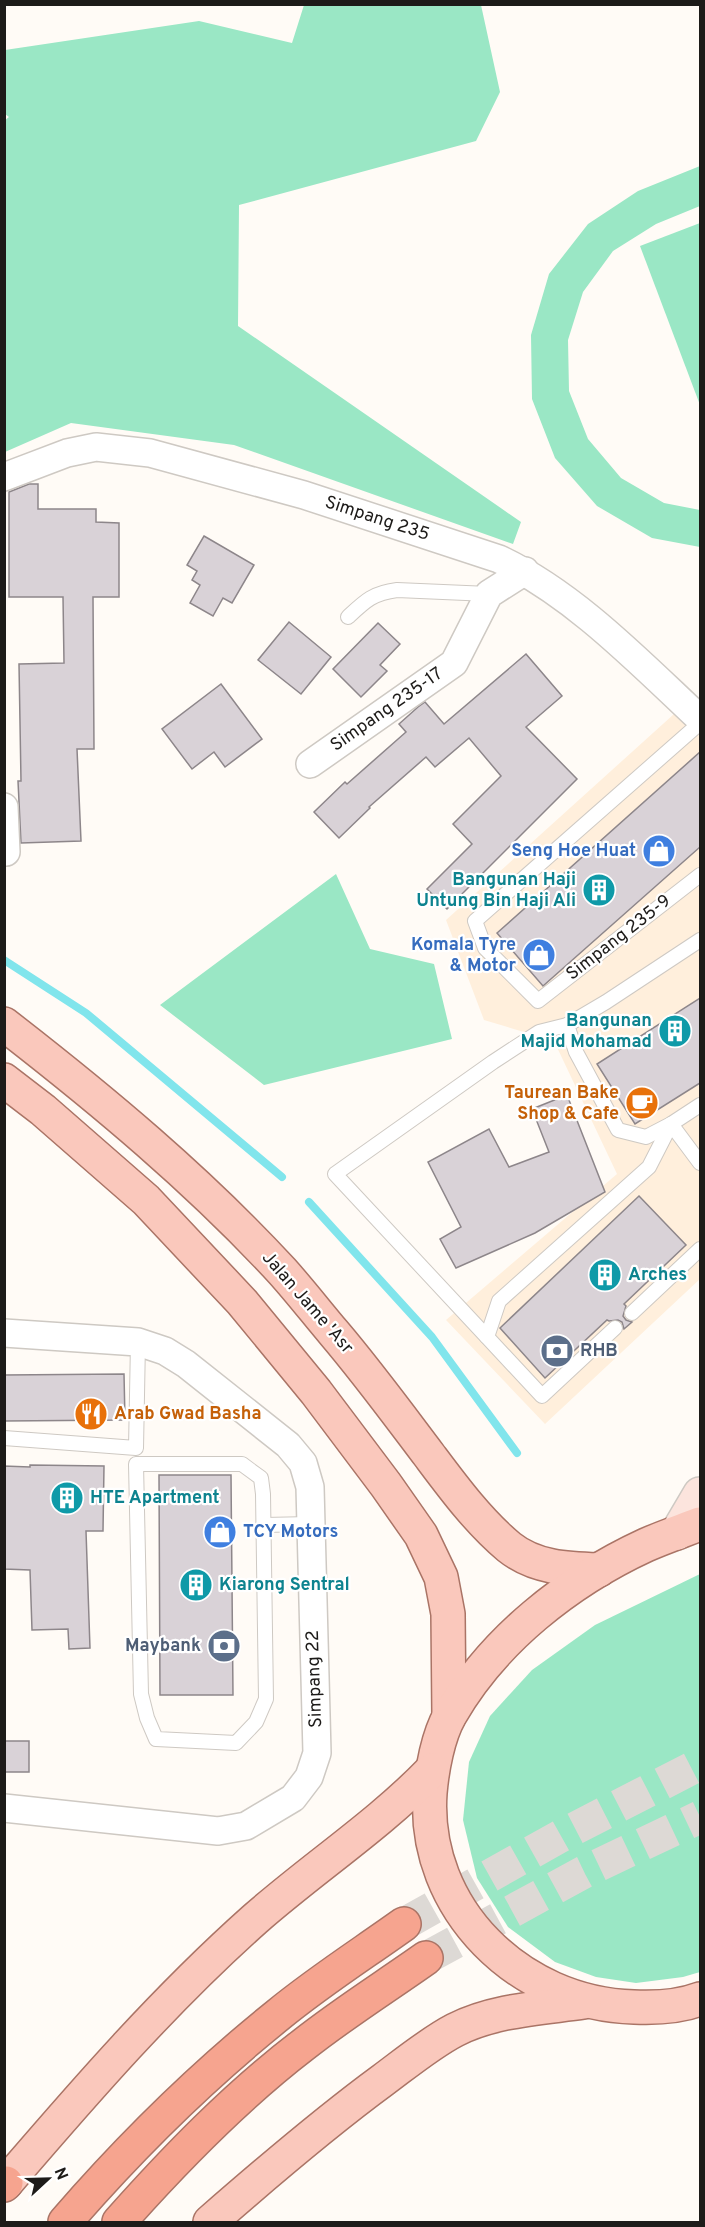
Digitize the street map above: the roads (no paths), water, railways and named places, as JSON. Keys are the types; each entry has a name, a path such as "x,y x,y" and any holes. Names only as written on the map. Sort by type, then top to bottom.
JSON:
{"highway":[{"path":"65,2223 91,2193 221,2063 279,2013 404,1924"},
{"path":"119,2223 186,2150 242,2095 303,2045 426,1958"}],"main road":[{"name":"Jalan Jame 'Asr","path":"4,1024 72,1076 180,1170 281,1271 356,1359 454,1488 482,1521 510,1548 534,1561 558,1569 600,1570"},
{"path":"4,1080 43,1110 146,1200 242,1302 316,1392 421,1535 441,1577 448,1614 449,1716"},
{"path":"689,1528 645,1546 600,1570 560,1596 514,1634 480,1672 449,1716 432,1770 429,1815 435,1859 448,1892 470,1925 497,1954 526,1975 586,2001 621,2007 696,2006"},
{"path":"5,2184 87,2088 176,1992 256,1919 350,1840 402,1800 432,1770"},
{"path":"210,2223 273,2166 346,2107 417,2054 456,2030 498,2015 586,2001"}],"street":[{"name":"Simpang 235","path":"4,477 67,453 96,447 150,453 304,495 499,559 525,571 600,627 700,721"},
{"path":"489,594 525,571"},
{"name":"Simpang 235-17","path":"310,764 454,663 489,594"},
{"path":"4,807 6,852"},
{"name":"Simpang 22","path":"4,1333 138,1342 165,1351 186,1364 288,1445 303,1463 310,1487 317,1753 309,1778 293,1798 246,1826 218,1831 4,1808"},
{"path":"689,1528 700,1494"}],"lane":[{"path":"348,617 371,596 384,592 397,590 489,594"},
{"name":"Simpang 235-9","path":"700,721 475,921 485,948 538,1001 700,875"},
{"path":"615,1328 542,1396 335,1174 539,1032 567,1025 700,940"},
{"path":"567,1025 576,1052 618,1130 646,1137 700,1105"},
{"path":"671,1124 700,1163"},
{"path":"487,1336 499,1301 649,1167 671,1124"},
{"path":"632,1313 700,1249"},
{"path":"4,1438 136,1448 138,1342"},
{"path":"136,1464 242,1464 261,1478 264,1525 266,1699 256,1722 236,1743 156,1739 141,1694 136,1464"},
{"path":"264,1525 311,1524"}],"waterway":[{"path":"4,960 86,1013 282,1177"},
{"path":"309,1202 432,1337 517,1453"}],"tunnel":[{"path":"404,1924 566,1833 700,1764"},
{"path":"426,1958 584,1872 700,1817"}],"place":[{"name":"Seng Hoe Huat","path":"659,851"},
{"name":"Bangunan Haji Untung Bin Haji Ali","path":"599,890"},
{"name":"Komala Tyre & Motor","path":"539,955"},
{"name":"Bangunan Majid Mohamad","path":"675,1031"},
{"name":"Taurean Bake Shop & Cafe","path":"642,1103"},
{"name":"Arches","path":"605,1275"},
{"name":"RHB","path":"557,1351"},
{"name":"Arab Gwad Basha","path":"91,1414"},
{"name":"HTE Apartment","path":"67,1498"},
{"name":"TCY Motors","path":"220,1532"},
{"name":"Kiarong Sentral","path":"196,1585"},
{"name":"Maybank","path":"224,1646"}]}
